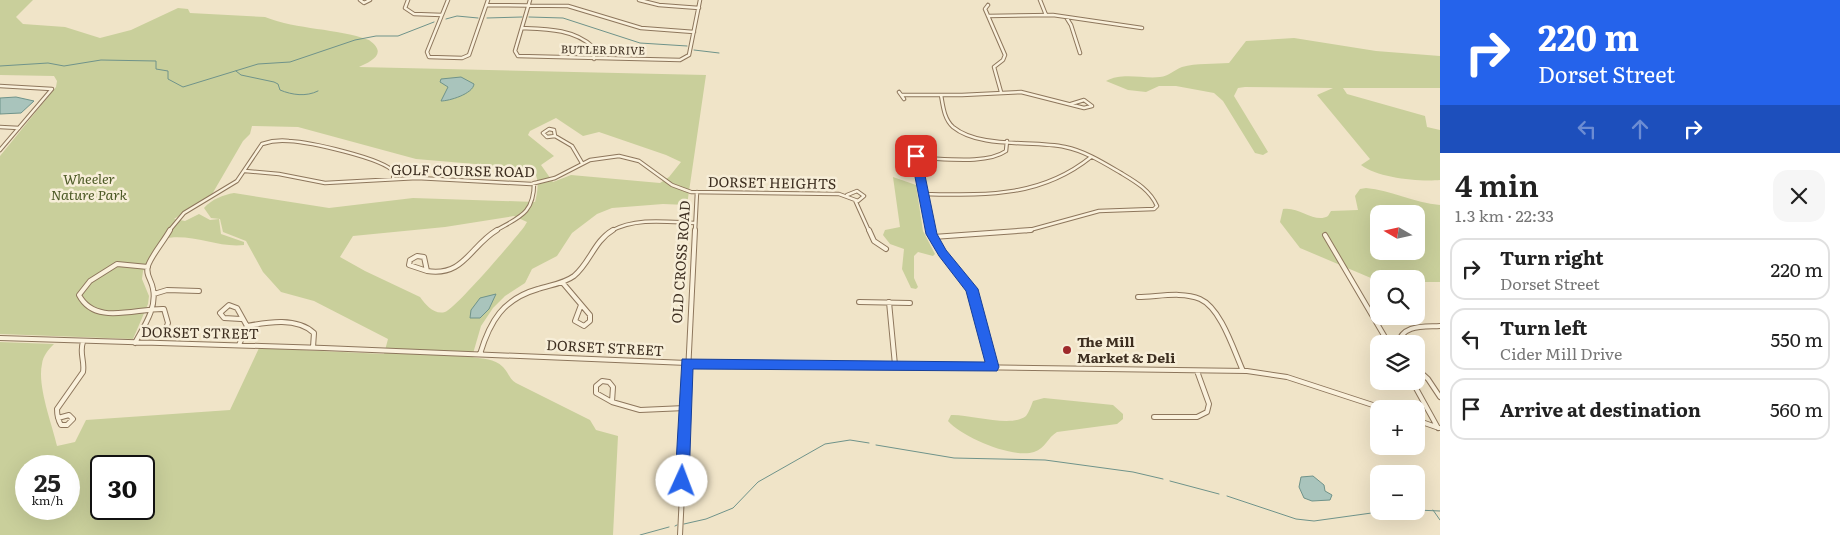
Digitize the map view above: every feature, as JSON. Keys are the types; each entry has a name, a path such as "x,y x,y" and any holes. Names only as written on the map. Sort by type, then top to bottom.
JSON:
{"street":[{"path":"360,0 364,3 370,0"},
{"path":"408,0 405,8 411,14 442,15"},
{"path":"448,0 426,55 431,57 464,58 470,54 488,0"},
{"name":"BUTLER DRIVE","path":"530,0 515,51 518,56 684,60 689,55 700,0"},
{"path":"639,0 659,5 699,8"},
{"path":"1040,0 1046,15"},
{"path":"487,5 568,6 641,28 694,32"},
{"path":"988,6 985,8 1005,53 1004,58 994,66 1001,92"},
{"path":"988,16 1046,15 1142,28"},
{"path":"1066,17 1071,25 1080,53"},
{"path":"522,28 551,30 583,39 593,47 594,59"},
{"path":"0,86 51,88 0,150"},
{"path":"899,92 904,99"},
{"path":"902,95 974,95 1001,92 1034,94 1071,104 1087,108 1092,106 1090,102 1084,100 1071,104"},
{"path":"933,238 1026,231 1094,212 1154,209 1157,206 1153,197 1143,186 1091,157 1061,147 974,137 957,130 946,118 941,95"},
{"path":"0,127 19,128"},
{"path":"555,136 572,146 582,164"},
{"path":"135,343 152,308 154,294 147,274 148,267 178,219 232,186 245,171 260,146 269,141 284,139 304,142 388,166 394,171 392,179"},
{"path":"916,158 993,157 1006,151 1007,141"},
{"path":"915,151 933,238 942,253 972,289 992,367"},
{"name":"GOLF COURSE ROAD","path":"245,171 279,174 325,183 392,179 534,183 555,178 582,164 609,156 630,158 647,165 676,187 697,192"},
{"path":"923,194 985,195 1016,192 1070,174 1091,157"},
{"path":"427,272 424,257 417,256 410,260 410,267 427,272 441,274 452,271 487,237 523,214 533,200 534,183"},
{"name":"DORSET HEIGHTS","path":"697,192 847,195 857,191 864,195 862,200 854,200 847,195"},
{"name":"OLD CROSS ROAD","path":"680,535 687,363 697,192"},
{"path":"854,200 874,241 886,249"},
{"path":"480,354 488,326 503,306 524,293 562,282 580,270 600,239 620,227 641,222 695,223"},
{"path":"1325,235 1383,335"},
{"path":"148,267 117,264 90,281 79,295 80,300 91,311 112,313 152,308 164,309 168,314 168,323 163,336"},
{"path":"562,282 581,304 591,317 589,323 584,326 577,324 575,321 581,304"},
{"path":"154,294 168,290 199,292"},
{"path":"1138,297 1194,298 1206,302 1214,311 1243,371"},
{"path":"858,302 910,303"},
{"path":"889,302 895,365"},
{"path":"241,319 224,318 220,313 227,306 234,305 246,326"},
{"path":"246,326 264,323 303,325 314,333 313,347"},
{"path":"239,345 246,326"},
{"path":"1401,335 1407,329 1440,326"},
{"name":"DORSET STREET","path":"0,338 84,342 313,347 687,363 1243,371 1287,377 1370,404"},
{"path":"58,418 59,405 83,372 84,365 80,350 84,342"},
{"path":"1154,416 1199,417 1207,412 1209,404 1197,371"},
{"path":"1425,376 1440,397"},
{"path":"612,402 612,384 607,381 598,384 595,388 596,393 612,402 637,411 685,408"},
{"path":"1417,390 1439,428"},
{"path":"1425,423 1439,428"}],"green space":[{"name":"Wheeler Nature Park","path":"0,0 33,0 16,17 23,24 65,27 100,38 131,30 178,8 188,9 190,13 265,17 369,40 375,45 378,53 368,63 359,67 706,75 687,205 663,204 612,208 597,214 572,233 557,256 532,269 525,283 505,296 493,308 481,326 472,357 496,362 503,367 516,383 590,420 596,430 618,436 613,535 0,535 0,342 54,344 43,358 41,373 43,394 57,446 75,442 86,420 230,410 259,348 384,354 388,339 314,301 281,292 263,272 246,241 223,232 220,219 211,218 204,208 214,200 234,193 329,208 413,198 535,202 537,193 538,184 535,172 532,169 416,159 298,127 252,126 250,134 243,141 211,196 174,219 185,221 199,214 210,220 219,219 221,234 244,242 244,245 223,244 183,237 162,239 143,271 142,279 149,296 148,304 133,339 0,334 0,156 56,87 57,81 54,76 0,75","holes":["556,118 583,136 599,132 681,162 669,177 660,183 571,175 553,182 541,165 554,156 528,135 530,131","514,216 527,222 524,227 461,299 451,308 441,313 434,311 420,297 340,257 353,236 445,227"]},
{"path":"1294,38 1376,51 1440,56 1440,88 1343,88 1347,94 1425,116 1427,127 1440,130 1440,180 1388,176 1361,165 1370,159 1317,95 1333,88 1238,88 1234,96 1268,152 1263,155 1255,153 1223,101 1214,93 1176,86 1159,86 1146,92 1128,90 1106,81 1126,76 1160,77 1182,67 1199,64 1229,63 1246,41"},
{"path":"893,177 916,185 923,231 935,254 933,256 918,252 914,256 914,278 918,287 916,289 911,288 902,269 904,249 890,244 883,235 885,230 900,227"},
{"path":"1366,188 1440,205 1440,282 1425,282 1425,270 1370,270 1370,278 1300,248 1280,222 1283,209 1295,210 1318,218 1328,216 1331,211 1358,210 1355,196 1360,189"},
{"path":"1044,398 1113,405 1123,414 1123,419 1117,424 1057,432 1038,450 1025,453 988,445 964,434 948,421 951,415 959,415 1011,421 1026,416 1033,401"}],"water":[{"path":"461,77 474,84 473,88 465,94 441,101 448,87 440,82 441,79"},
{"path":"16,97 34,101 21,113 0,114 0,98"},
{"path":"496,294 489,309 480,318 470,318 471,310 480,298"},
{"path":"1313,476 1324,485 1325,491 1332,495 1330,500 1312,501 1304,498 1299,487 1301,477"}],"waterway":[{"path":"446,19 457,16 478,18"},
{"path":"487,18 522,17"},
{"path":"529,17 563,18 640,43 687,46"},
{"path":"0,66 48,63 64,66 101,60 156,61 156,69 168,71 168,79 183,87 258,64 290,62 355,40 376,36 398,36 434,22"},
{"path":"694,50 719,53"},
{"path":"236,71 241,75 274,82 278,84 280,90 289,93 304,95 318,91"},
{"path":"684,524 706,519 733,508 758,482 825,444 850,440 869,443"},
{"path":"876,445 954,458 1045,460 1133,472 1163,479"},
{"path":"1170,481 1219,494"},
{"path":"1227,496 1296,519 1314,521 1370,513"},
{"path":"1425,510 1434,511"},
{"path":"1434,511 1440,511"},
{"path":"1434,511 1440,520"},
{"path":"640,535 669,527"}],"place":[{"name":"The Mill Market & Deli","path":"1067,350"}],"route":[{"path":"682,481 687,363 992,367 978,305 972,289 964,277 942,253 932,234 916,156"}]}
